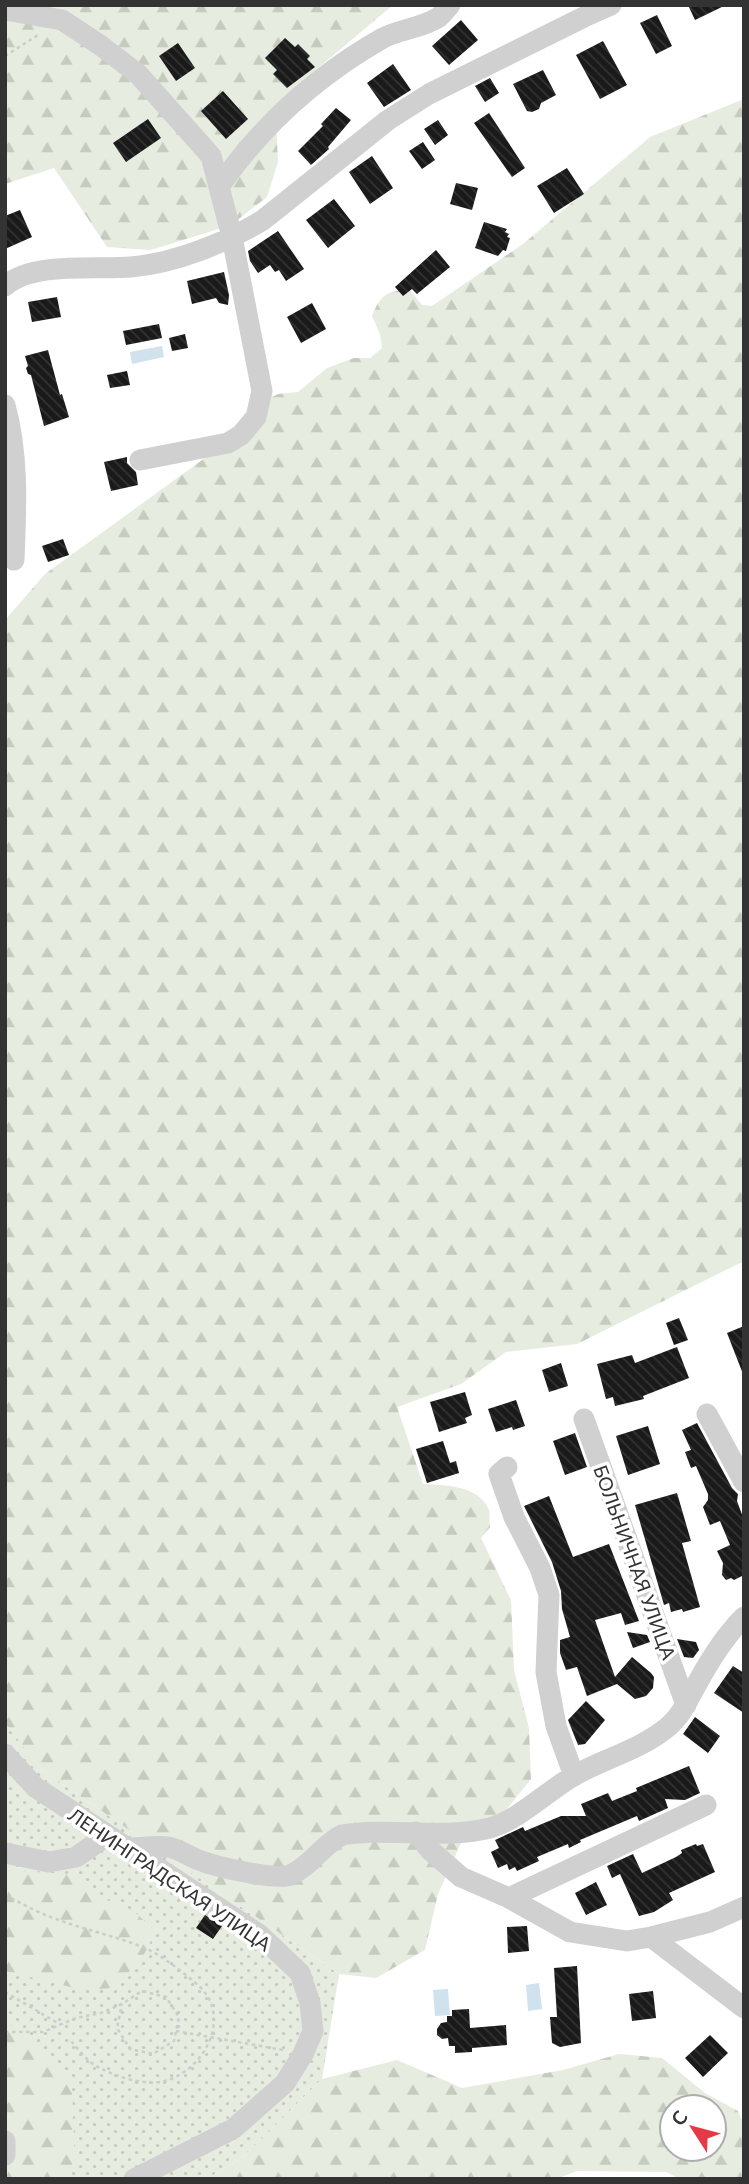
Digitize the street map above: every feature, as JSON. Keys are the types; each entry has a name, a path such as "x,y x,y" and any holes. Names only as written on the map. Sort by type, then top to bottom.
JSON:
{"street":[{"path":"219,187 243,152 304,94 347,61 386,37 438,18 450,5"},
{"path":"8,281 83,266 132,267 182,256 232,237 263,220 378,128 429,94 611,5"},
{"path":"5,10 67,13 138,74 211,156 232,237 262,391 256,417 241,435 228,443 140,460"},
{"path":"5,405 11,426 17,496 13,560"},
{"path":"707,1414 744,1482"},
{"name":"БОЛЬНИЧНАЯ УЛИЦА","path":"584,1419 686,1705"},
{"path":"507,1467 499,1474 514,1517 540,1568 549,1595 546,1672 556,1726 573,1776"},
{"path":"130,1848 164,1846 199,1860 240,1871 283,1877 297,1871 332,1840 342,1835 416,1832 444,1835 492,1828 533,1805 573,1776 642,1744 670,1725 686,1705 727,1634 744,1617"},
{"name":"ЛЕНИНГРАДСКАЯ УЛИЦА","path":"5,1754 35,1787 260,1935 300,1973 310,2003 313,2031 285,2083 233,2129 134,2179"},
{"path":"509,1898 706,1805"},
{"path":"416,1832 430,1850 461,1877 509,1898 570,1932 627,1941 710,1922 744,1907"},
{"path":"5,1853 49,1862 76,1857 108,1835"},
{"path":"651,1937 744,2008"},
{"path":"5,2141 5,2155"}],"path":[{"path":"5,56 67,13"},
{"path":"5,1895 57,1920 143,1947 201,1987 214,2006 214,2027 205,2052 191,2068 165,2081 135,2081 96,2067 71,2041"},
{"path":"5,1992 61,2025"},
{"path":"5,2032 43,2032 122,2004 142,1992 166,1997 179,2017 174,2041 153,2054 130,2049 117,2028 122,2004"},
{"path":"176,2031 303,2054"}],"green space":[{"path":"5,5 393,5 299,84 276,121 278,162 267,197 231,225 151,250 107,247 54,168 5,184"},
{"path":"744,99 744,1261 577,1344 506,1352 461,1384 397,1407 423,1484 469,1491 484,1502 489,1510 490,1527 481,1538 511,1600 514,1670 529,1728 531,1779 506,1810 466,1832 438,1894 425,1950 376,1978 339,1974 42,1770 5,1723 5,620 45,574 231,439 266,400 278,394 298,392 327,368 354,358 370,358 382,348 380,334 372,316 385,295 409,289 422,305 432,306 523,244 650,137"},
{"path":"5,1723 42,1770 339,1974 322,2079 243,2157 207,2179 5,2179"},
{"path":"5,1868 70,1874 103,1898 137,1914 154,1930 148,1947 138,1962 112,1988 83,1990 5,1971"},
{"path":"5,2021 52,2056 72,2089 75,2161 63,2179 5,2179 10,2159 5,2130"},
{"path":"619,2054 662,2058 705,2093 658,2093 658,2163 728,2163 728,2106 738,2111 744,2126 744,2179 680,2179 666,2172 577,2171 556,2179 207,2179 243,2157 322,2079 397,2060 462,2088 563,2070"}],"water":[{"path":"162,346 164,357 132,364 130,352"},
{"path":"539,1983 542,2009 528,2011 526,1985"},
{"path":"448,1989 450,2015 435,2016 433,1990"}],"building":[{"path":"688,5 726,5 695,20"},
{"path":"657,15 672,46 656,54 640,23"},
{"path":"461,20 478,40 449,65 432,46"},
{"path":"285,38 295,47 298,44 310,56 307,59 315,67 287,88 273,74 277,70 265,58"},
{"path":"603,41 627,85 600,99 576,55"},
{"path":"178,43 195,68 176,81 159,56"},
{"path":"393,64 411,90 384,107 367,83"},
{"path":"543,70 556,95 541,103 539,109 527,111 513,84"},
{"path":"490,78 499,93 485,102 475,86"},
{"path":"223,91 248,119 226,139 201,111"},
{"path":"336,108 351,120 329,149 311,165 298,151 323,126 321,124"},
{"path":"489,113 525,168 512,177 474,123"},
{"path":"148,119 161,138 126,162 113,143"},
{"path":"438,120 448,135 435,145 424,129"},
{"path":"423,142 435,160 422,169 409,151"},
{"path":"372,156 393,188 370,204 349,172"},
{"path":"567,168 584,194 554,213 537,186"},
{"path":"456,183 478,188 472,210 450,204"},
{"path":"334,199 355,226 328,248 306,220"},
{"path":"20,210 32,237 5,249 5,216"},
{"path":"484,222 507,229 505,232 510,238 506,251 503,250 498,256 475,248"},
{"path":"278,231 304,269 286,281 279,270 275,272 270,265 258,273 250,261 248,251"},
{"path":"436,250 450,267 417,294 412,289 403,296 395,287"},
{"path":"224,272 229,295 228,305 219,303 216,298 192,304 187,281"},
{"path":"57,297 61,317 32,322 28,302"},
{"path":"312,303 326,329 301,343 287,317"},
{"path":"159,324 162,338 126,345 123,331"},
{"path":"185,334 188,348 172,351 169,338"},
{"path":"48,350 69,417 44,426 31,375 26,368 28,366 25,356"},
{"path":"127,371 130,385 110,388 107,375"},
{"path":"127,457 127,463 136,472 138,485 111,491 104,462"},
{"path":"63,539 69,555 48,562 42,546"},
{"path":"679,1318 688,1340 674,1345 666,1323"},
{"path":"744,1326 744,1374 743,1374 727,1333"},
{"path":"677,1347 689,1378 643,1396 644,1399 615,1406 613,1397 606,1399 597,1364 632,1355 635,1363"},
{"path":"561,1363 568,1386 549,1392 542,1370"},
{"path":"465,1392 472,1415 465,1418 467,1423 439,1432 430,1402"},
{"path":"516,1400 525,1426 496,1432 488,1409"},
{"path":"697,1423 732,1488 738,1494 737,1501 744,1520 744,1575 734,1580 726,1580 722,1575 723,1563 717,1551 730,1545 720,1521 710,1525 703,1507 708,1500 708,1494 696,1466 691,1468 685,1452 691,1450 682,1430"},
{"path":"648,1426 660,1464 628,1475 616,1436"},
{"path":"575,1433 587,1467 565,1475 553,1441"},
{"path":"443,1441 450,1463 456,1461 459,1473 427,1483 416,1449"},
{"path":"677,1493 691,1541 682,1543 700,1607 671,1612 669,1603 664,1605 635,1505"},
{"path":"549,1496 573,1557 609,1544 639,1621 625,1625 621,1613 595,1620 615,1677 632,1657 654,1677 653,1688 646,1696 635,1699 617,1684 587,1696 577,1667 566,1670 560,1653 560,1640 570,1637 562,1609 561,1591 552,1562 524,1506"},
{"path":"627,1632 647,1635 650,1642 633,1648"},
{"path":"677,1639 696,1642 699,1650 693,1658 684,1657"},
{"path":"733,1666 744,1673 744,1713 714,1693"},
{"path":"586,1701 605,1720 585,1744 578,1745 568,1720"},
{"path":"695,1717 720,1736 708,1753 683,1734"},
{"path":"689,1766 700,1793 685,1800 665,1799 668,1808 639,1821 637,1816 580,1840 581,1842 569,1848 568,1844 537,1857 539,1861 517,1871 515,1867 509,1870 507,1864 498,1868 491,1852 499,1848 495,1840 523,1827 525,1831 561,1816 586,1816 581,1804 608,1793 612,1801"},
{"path":"696,1844 703,1844 715,1872 669,1893 673,1900 654,1912 639,1916 620,1874 612,1878 607,1866 633,1854 642,1873"},
{"path":"596,1882 607,1905 586,1915 575,1893"},
{"path":"205,1915 222,1926 213,1939 196,1928"},
{"path":"527,1926 529,1951 508,1953 507,1927"},
{"path":"577,1966 581,2043 560,2047 552,2043 550,2017 557,2017 554,1968"},
{"path":"653,1991 656,2018 632,2021 629,1994"},
{"path":"469,2009 470,2028 506,2025 507,2045 472,2048 472,2052 455,2053 455,2046 449,2046 448,2038 442,2039 437,2035 437,2029 441,2023 447,2022 447,2016 452,2016 452,2010"},
{"path":"710,2035 728,2053 703,2077 685,2058"}]}
